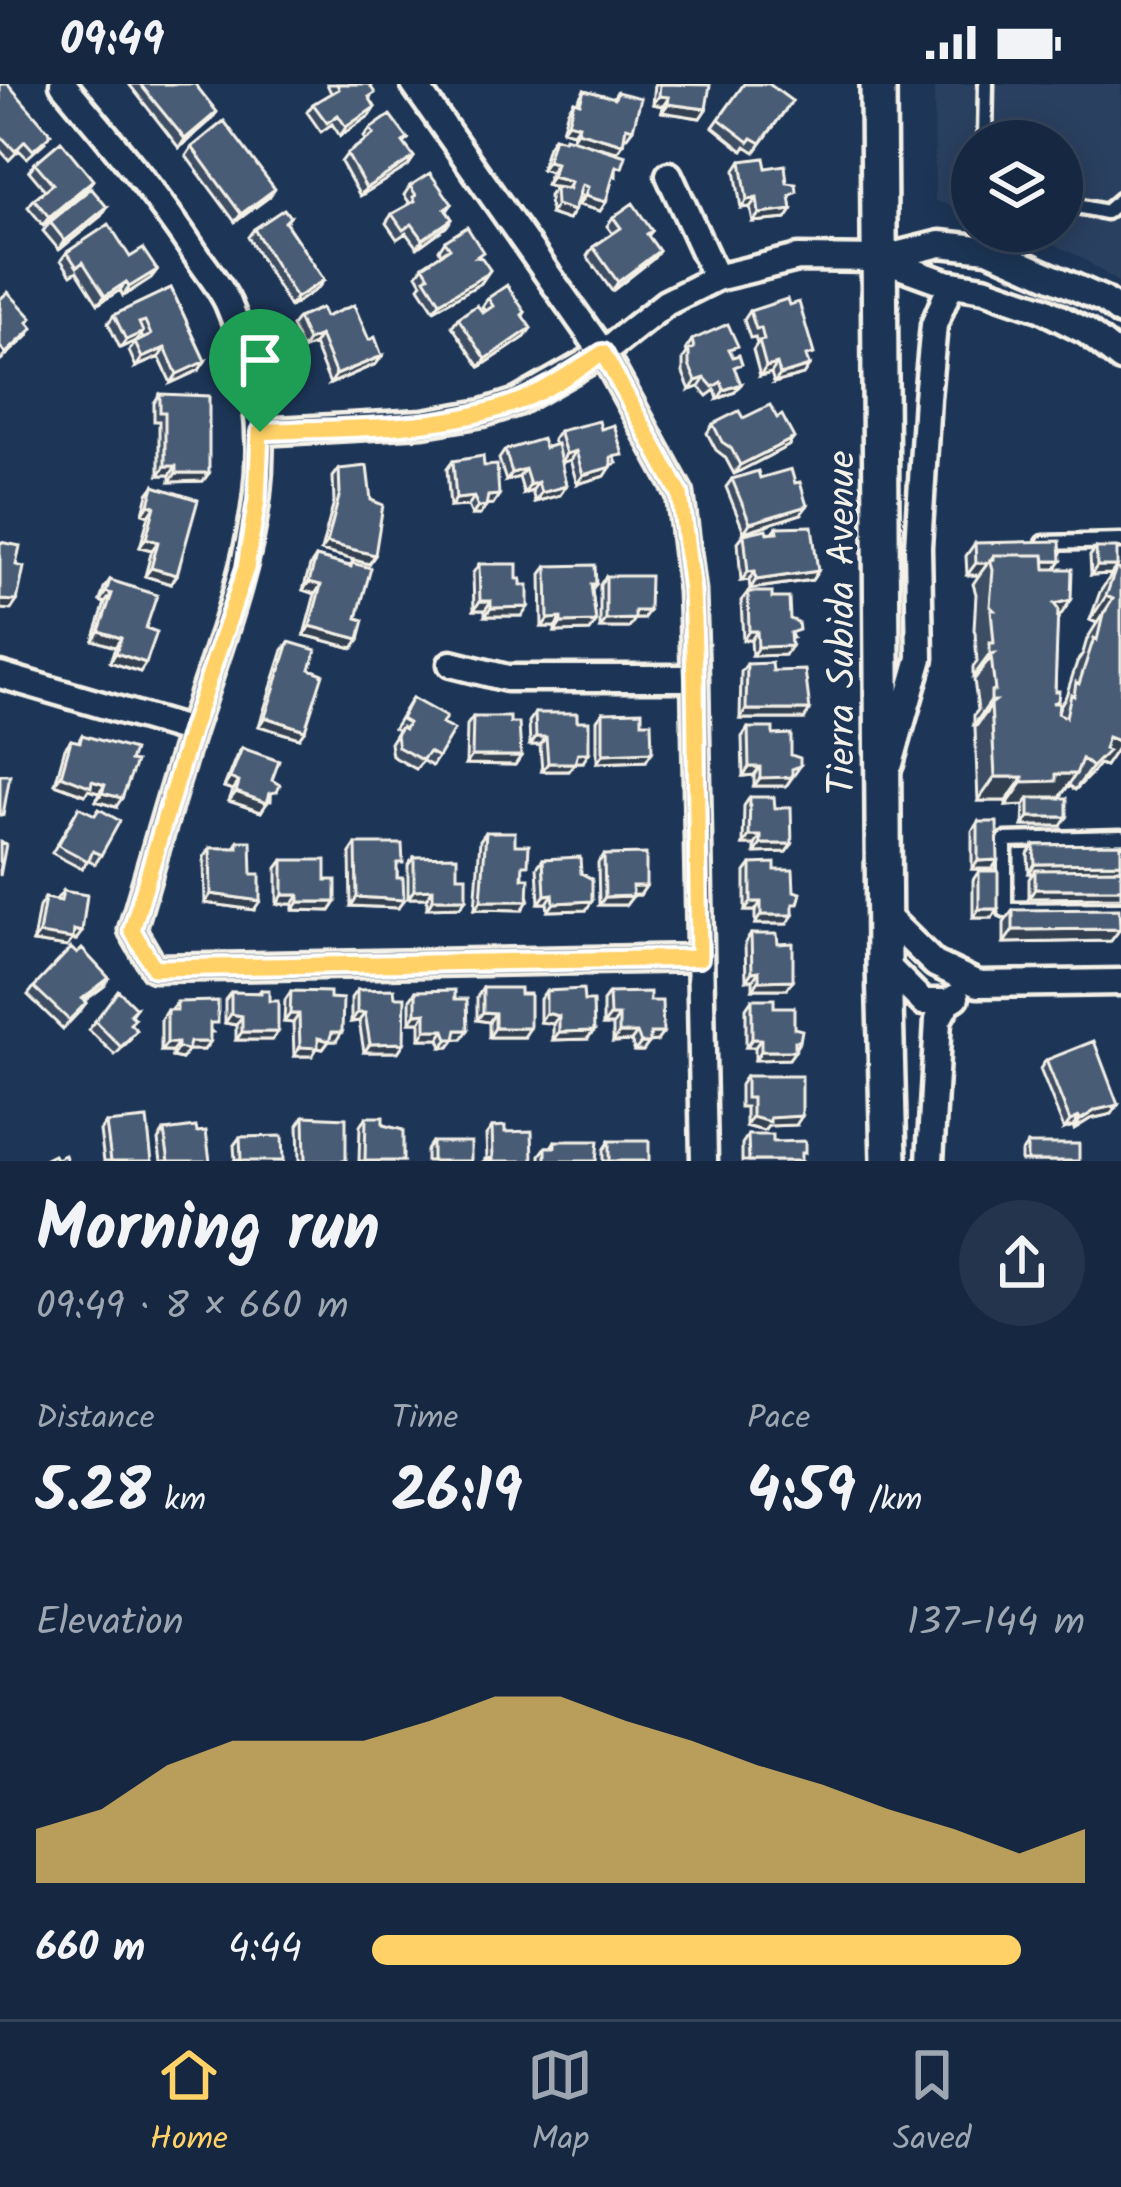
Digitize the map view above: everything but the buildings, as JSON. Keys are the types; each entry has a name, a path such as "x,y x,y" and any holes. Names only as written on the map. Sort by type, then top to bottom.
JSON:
{"main road":[{"name":"Tierra Subida Avenue","path":"878,84 889,1161"}],"street":[{"path":"63,84 160,201 226,300 248,358 260,432 257,500 246,568 132,930 154,968 699,958"},
{"path":"414,84 603,353 680,494 692,591 704,1161"},
{"path":"669,175 716,278"},
{"path":"260,432 423,423 483,413 545,388 603,353 666,304 716,278 798,258 880,259 940,244 988,249 1113,306"},
{"path":"880,259 1042,309 1087,332 1121,359"},
{"path":"1087,332 1113,306 1121,278"},
{"path":"883,790 920,658 918,547 931,361 934,325 951,284"},
{"path":"451,664 507,678 695,678"},
{"path":"0,675 191,731"},
{"path":"884,914 935,964 978,984 1121,982"},
{"path":"884,963 922,1002 948,1002"},
{"path":"930,1161 938,1020 948,1002 978,984"}],"lane":[{"path":"985,120 986,84"},
{"path":"1083,207 1106,212 1121,199"},
{"path":"1035,543 1121,541"},
{"path":"1121,837 1005,840 1005,910 1121,909"}],"shaded area":[{"path":"934,84 1121,84 1121,284 1070,252 1083,252 1083,120 951,120 951,205 935,201"}],"route":[{"path":"603,353 680,494 692,591 699,958 154,968 132,930 246,568 257,500 260,432 423,423 483,413 545,388 603,353"}]}
